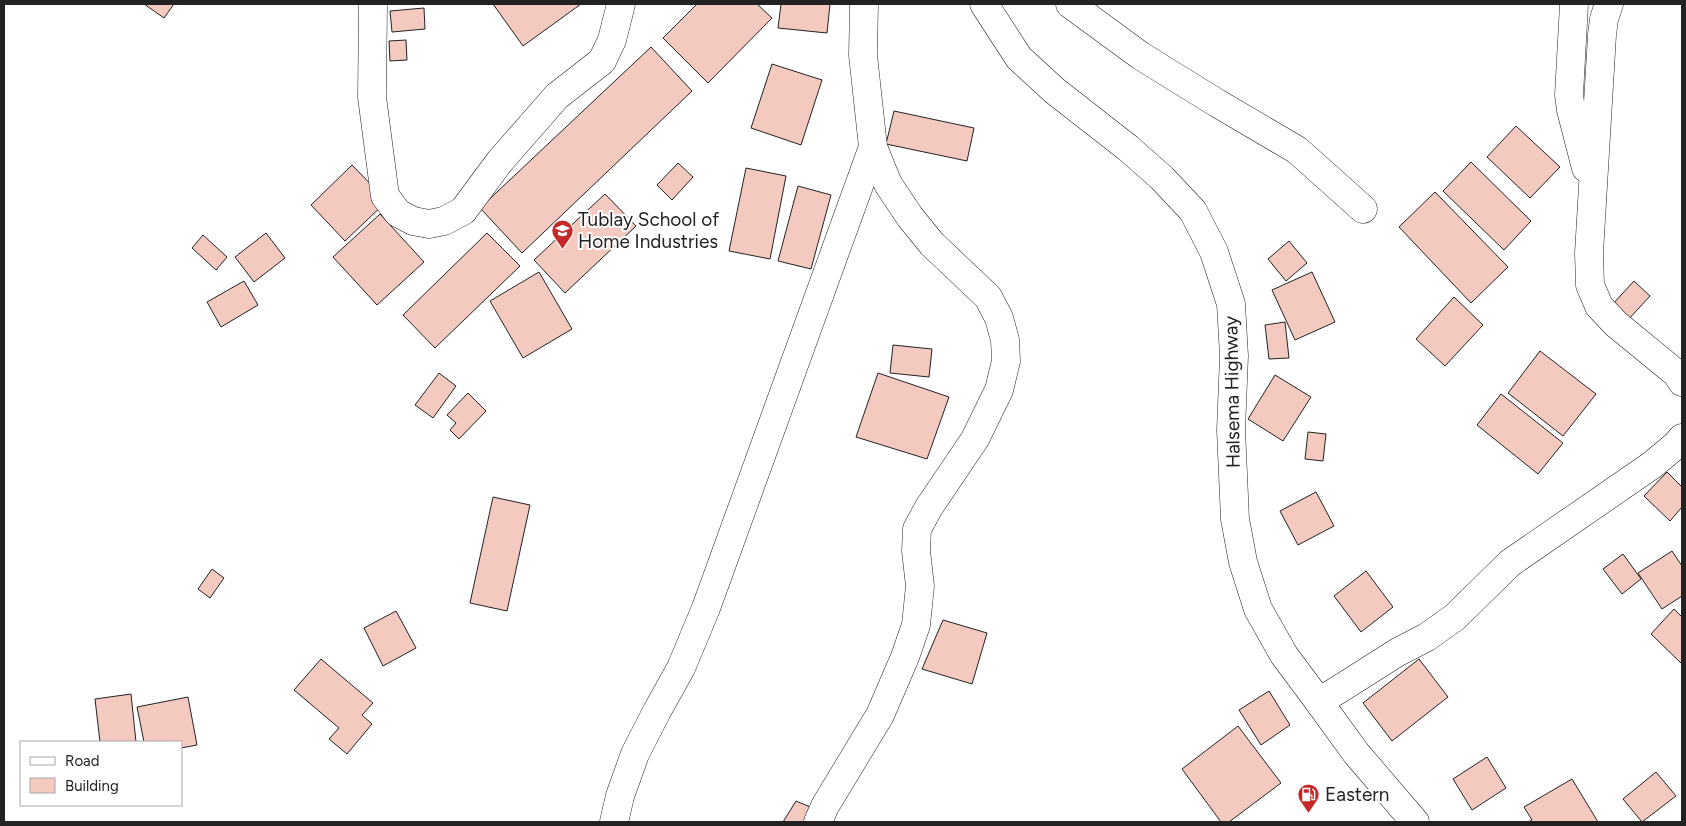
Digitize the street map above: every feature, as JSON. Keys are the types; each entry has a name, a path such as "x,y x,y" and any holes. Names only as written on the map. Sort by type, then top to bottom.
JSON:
{"main road":[{"path":"373,4 372,97 385,196 398,213 413,221 429,224 444,221 463,211 500,161 557,96 602,60 612,40 621,4"},
{"path":"818,822 825,806 880,715 905,657 916,625 920,586 916,551 917,529 929,507 975,439 999,390 1006,361 1005,340 999,318 988,297 932,244 910,217 888,184 872,147 863,55 864,4"},
{"name":"Halsema Highway","path":"984,4 1020,58 1055,91 1142,160 1193,211 1214,252 1231,304 1234,356 1231,430 1235,520 1243,562 1258,609 1284,655 1356,753 1415,822"},
{"path":"1070,4 1141,56 1217,104 1296,150 1363,210"},
{"path":"1574,4 1569,95 1571,110 1592,191"},
{"path":"1609,4 1604,19 1602,35 1592,191 1589,261 1590,285 1599,306 1616,324 1677,374 1682,382"},
{"path":"614,822 620,796 635,754 681,668 706,608 872,147"},
{"path":"1319,702 1398,652 1427,637 1455,617 1510,563 1652,465 1682,438"}],"building":[{"path":"144,4 174,4 164,18"},
{"path":"493,4 581,4 523,46"},
{"path":"697,4 757,4 772,18 708,83 663,38"},
{"path":"781,4 830,4 827,33 778,28"},
{"path":"424,8 425,29 392,32 390,11"},
{"path":"406,40 407,60 390,61 389,41"},
{"path":"651,47 692,91 522,253 480,208"},
{"path":"772,64 822,80 801,145 751,128"},
{"path":"894,111 974,128 967,161 886,144"},
{"path":"1516,126 1560,167 1530,198 1487,157"},
{"path":"1471,162 1531,221 1504,250 1443,191"},
{"path":"678,163 693,177 672,200 657,185"},
{"path":"352,165 387,201 345,241 311,205"},
{"path":"746,168 786,176 770,259 729,251"},
{"path":"798,186 831,195 811,269 778,261"},
{"path":"1435,192 1508,267 1471,303 1399,227"},
{"path":"605,194 636,226 565,293 534,260"},
{"path":"380,214 424,262 377,305 333,257"},
{"path":"266,233 285,258 254,282 235,257"},
{"path":"487,233 520,266 435,348 403,315"},
{"path":"203,235 227,257 216,270 192,248"},
{"path":"1289,241 1307,263 1286,281 1268,259"},
{"path":"539,272 572,329 523,358 490,301"},
{"path":"1312,272 1335,322 1295,340 1272,290"},
{"path":"244,281 258,305 221,327 207,302"},
{"path":"1634,281 1650,296 1627,321 1611,306"},
{"path":"1454,297 1483,325 1445,366 1416,339"},
{"path":"1285,322 1289,358 1269,359 1265,325"},
{"path":"893,345 932,349 929,377 890,373"},
{"path":"1540,351 1596,394 1563,436 1508,393"},
{"path":"439,373 456,386 433,418 415,405"},
{"path":"878,373 949,397 927,459 856,437"},
{"path":"1275,375 1311,397 1283,441 1248,419"},
{"path":"468,393 486,411 459,439 450,430 456,423 447,415"},
{"path":"1501,394 1563,443 1538,474 1477,425"},
{"path":"1308,432 1326,434 1323,461 1305,459"},
{"path":"1667,472 1682,487 1682,507 1670,521 1644,496"},
{"path":"1316,492 1334,526 1298,545 1280,511"},
{"path":"493,497 530,505 507,611 470,603"},
{"path":"1672,551 1682,566 1682,596 1662,609 1638,573"},
{"path":"1623,554 1641,579 1622,594 1603,569"},
{"path":"212,569 224,578 210,598 198,589"},
{"path":"1366,571 1393,607 1361,632 1334,596"},
{"path":"1674,609 1682,617 1682,664 1651,634"},
{"path":"396,611 416,648 383,666 364,628"},
{"path":"943,620 987,633 972,684 922,669"},
{"path":"321,659 373,703 362,715 372,724 347,754 329,739 339,728 294,690"},
{"path":"1419,659 1448,697 1392,741 1363,703"},
{"path":"1269,691 1290,725 1261,745 1239,710"},
{"path":"131,694 136,741 100,741 95,699"},
{"path":"188,697 197,745 182,748 182,741 144,741 137,707"},
{"path":"1238,726 1281,783 1229,822 1221,822 1182,769"},
{"path":"1487,757 1506,788 1472,810 1453,779"},
{"path":"1656,772 1676,796 1642,822 1623,799"},
{"path":"1572,779 1598,822 1528,822 1532,820 1524,807"},
{"path":"796,801 815,809 811,822 783,822"}],"place":[{"name":"Tublay School of Home Industries","path":"562,249"},
{"name":"Eastern","path":"1309,813"}]}
